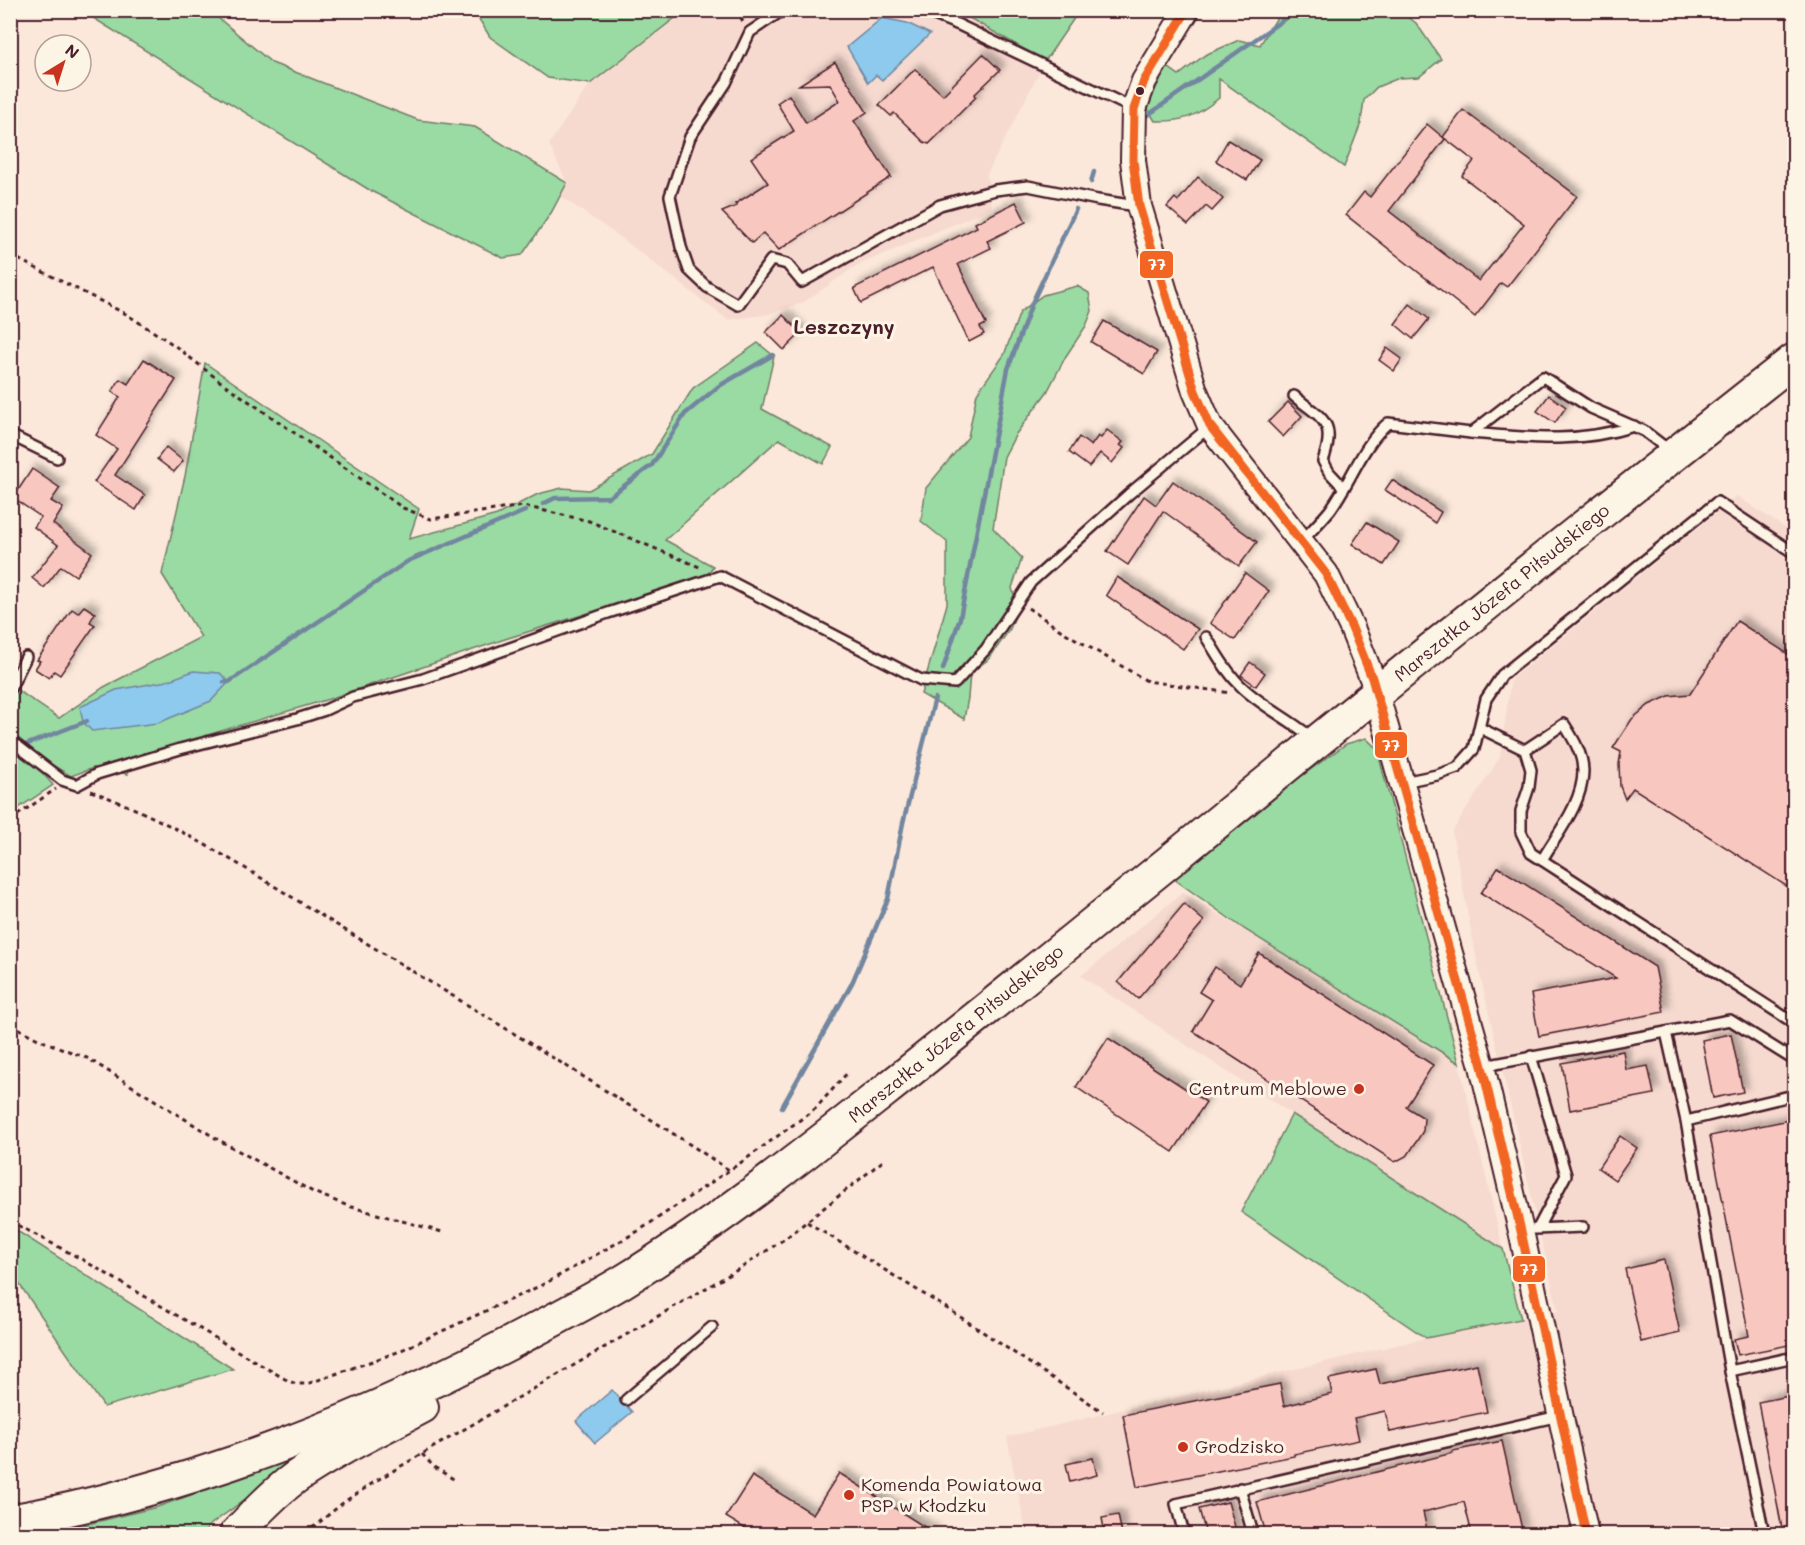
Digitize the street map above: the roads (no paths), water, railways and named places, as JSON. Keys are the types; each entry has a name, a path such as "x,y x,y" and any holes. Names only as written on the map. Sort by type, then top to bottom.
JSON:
{"highway":[{"name":"Marszałka Józefa Piłsudskiego","path":"10,1521 70,1510 136,1493 297,1440 436,1382 619,1284 735,1206 802,1156 1038,968 1491,600 1794,360"},
{"path":"236,1534 255,1513 294,1479 322,1460 552,1336 597,1305 619,1284"}],"street":[{"path":"1187,10 1144,81 1134,109 1133,160 1139,206 1195,391 1210,426 1326,574 1352,628 1372,678 1530,1230 1559,1416 1586,1534"}],"lane":[{"path":"783,10 750,32 726,83 690,137 670,196 681,247 689,270 707,287 738,305 771,260 787,264 802,282 940,205 990,192 1028,186 1139,206"},
{"path":"922,10 959,25 1134,109"},
{"path":"1471,433 1543,376 1591,408 1644,431 1675,455"},
{"path":"1294,396 1327,425 1330,437 1323,460 1329,472 1344,488"},
{"path":"1301,542 1330,510 1371,440 1388,423 1545,440 1612,433 1634,426"},
{"path":"10,740 62,780 77,785 97,774 180,749 297,719 325,710 353,697 423,679 720,576 921,680 955,683 986,649 1031,582 1129,494 1210,426"},
{"path":"10,435 57,458"},
{"path":"1402,782 1437,775 1457,768 1474,749 1486,699 1502,675 1717,502 1794,553"},
{"path":"1206,637 1226,670 1242,687 1294,723 1316,742"},
{"path":"10,689 26,657"},
{"path":"1525,750 1564,724 1577,746 1583,771 1577,799 1542,860"},
{"path":"1480,728 1525,750 1531,770 1529,787 1521,811 1521,832 1531,854 1794,1023"},
{"path":"1482,1066 1730,1020 1794,1060"},
{"path":"1666,1032 1686,1121 1730,1371 1764,1534"},
{"path":"1530,1230 1566,1175 1531,1056"},
{"path":"1686,1121 1794,1095"},
{"path":"1530,1230 1583,1227"},
{"path":"626,1400 712,1327"},
{"path":"1730,1371 1794,1357"},
{"path":"1184,1534 1176,1504 1559,1416"},
{"path":"1240,1488 1253,1534"}],"water":[{"path":"882,18 907,23 930,34 882,80 876,75 868,83 847,47"},
{"path":"193,671 220,673 229,682 211,701 158,723 92,731 83,722 80,707 116,690 167,681"},
{"path":"612,1390 632,1412 595,1443 576,1421"}],"waterway":[{"path":"1148,115 1297,10"},
{"path":"1091,182 1094,172"},
{"path":"943,669 960,618 1008,369 1032,303 1076,209"},
{"path":"543,504 555,498 609,497 652,465 685,414 719,386 773,355"},
{"path":"224,682 229,682 408,561 525,511"},
{"path":"782,1107 852,983 888,899 903,823 935,698"},
{"path":"25,745 87,721"}],"place":[{"name":"Centrum Meblowe","path":"1359,1089"},
{"name":"Grodzisko","path":"1183,1447"},
{"name":"Komenda Powiatowa PSP w Kłodzku","path":"849,1495"}],"district":[{"name":"Leszczyny","path":"844,327"}]}
